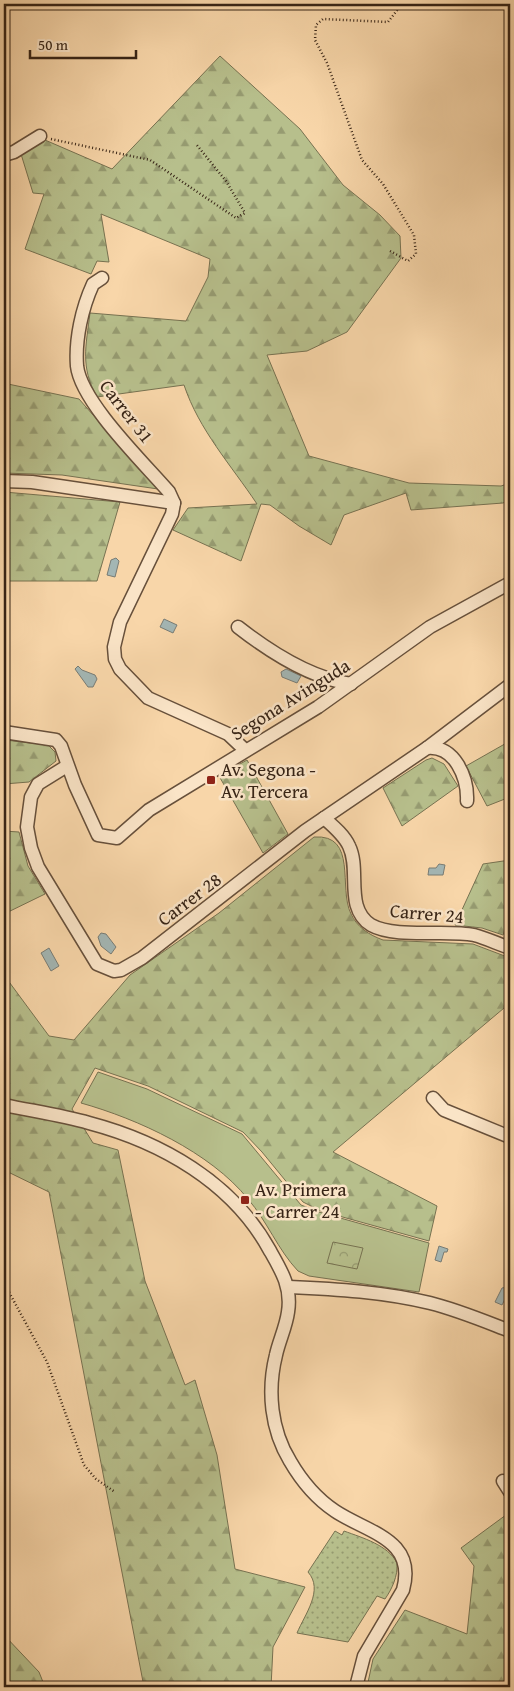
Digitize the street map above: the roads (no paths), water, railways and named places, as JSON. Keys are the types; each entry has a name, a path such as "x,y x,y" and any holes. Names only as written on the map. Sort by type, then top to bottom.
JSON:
{"street":[{"path":"4,155 14,152 40,136"},
{"name":"Carrer 31","path":"102,278 93,284 83,312 77,366 81,380 96,407 169,492 174,503"},
{"path":"4,481 32,482 174,503 172,514 120,622 114,642 115,660 132,684 148,698 228,734 245,750"},
{"name":"Segona Avinguda","path":"4,732 56,740 61,746 67,766 98,836 116,838 148,810 286,727 351,684 430,627 510,583"},
{"path":"238,627 261,645 290,661 327,679 351,684"},
{"name":"Carrer 28","path":"67,766 38,784 34,790 28,818 28,836 38,867 48,886 97,964 108,970 121,970 142,958 324,818 427,748 510,685"},
{"path":"427,748 441,749 451,756 467,782 467,801"},
{"name":"Carrer 24","path":"324,818 341,834 350,847 356,903 363,916 373,926 412,932 474,935 510,948"},
{"path":"433,1098 444,1110 510,1138"},
{"path":"4,1105 88,1122 142,1140 197,1172 220,1188 252,1222 266,1244 289,1287 288,1312 275,1356 271,1398 277,1432 282,1447 303,1479 322,1501 347,1518 391,1542 401,1553 406,1564 406,1578 403,1590 364,1656 356,1687"},
{"path":"289,1287 367,1292 422,1302 459,1312 510,1331"}],"place":[{"name":"Av. Segona - Av. Tercera","path":"211,780"},
{"name":"Av. Primera - Carrer 24","path":"245,1200"}]}
